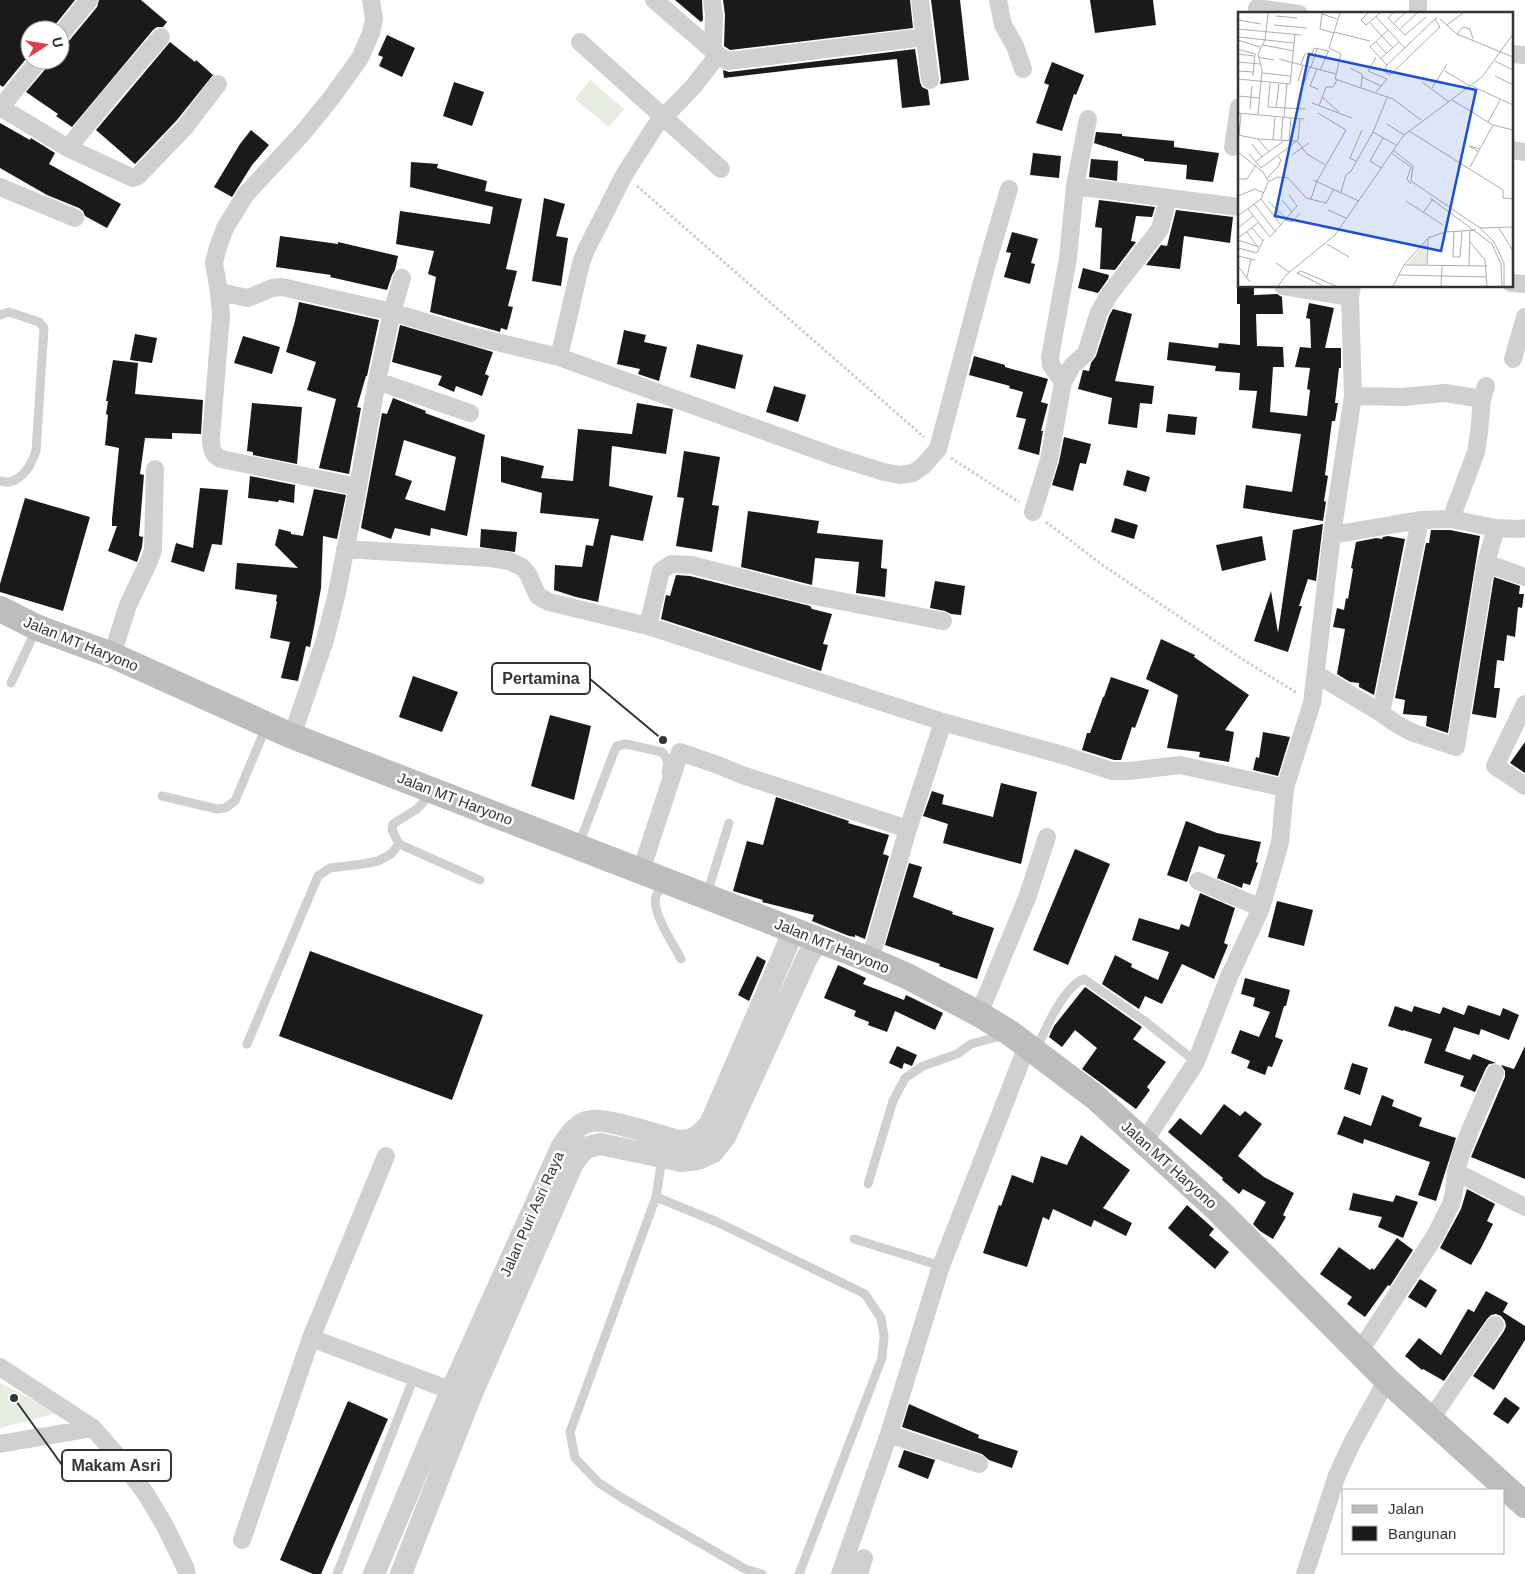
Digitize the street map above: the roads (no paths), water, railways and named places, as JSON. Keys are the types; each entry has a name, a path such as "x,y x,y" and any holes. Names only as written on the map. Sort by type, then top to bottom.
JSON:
{"main road":[{"name":"Jalan MT Haryono","path":"0,609 38,628 112,655 292,736 870,960 907,976 979,1014 1024,1044 1095,1097 1218,1210 1387,1380 1525,1505"}],"street":[{"path":"70,23 89,0"},
{"path":"358,487 221,459 212,451 211,438 221,316 214,262 225,228 246,194 302,134 360,58 371,33 374,19 371,0"},
{"path":"654,0 728,61 924,37"},
{"path":"559,356 584,256 624,175 656,125 692,87 716,52 712,0"},
{"path":"920,0 930,80"},
{"path":"998,0 1003,25 1015,46 1023,69"},
{"path":"1258,8 1285,12"},
{"path":"68,148 161,37"},
{"path":"580,42 722,169"},
{"path":"1512,54 1525,55"},
{"path":"31,70 0,107 68,148 130,178 136,178 185,127 218,84"},
{"path":"1233,147 1238,114"},
{"path":"1062,382 1052,364 1050,356 1068,258 1076,186 1088,119"},
{"path":"1512,150 1525,152"},
{"path":"1076,186 1238,207"},
{"path":"0,187 75,218"},
{"path":"219,292 248,298 282,286 392,312 472,336 559,356 836,458 884,472 900,475 913,474 938,449 985,271 1009,189"},
{"path":"1033,512 1049,460 1062,382 1072,366 1086,353 1108,295 1160,229 1168,198"},
{"path":"292,736 325,640 336,597 377,380 392,312 402,278"},
{"path":"1512,283 1525,284"},
{"path":"1144,1142 1196,1062 1229,977 1261,908 1280,843 1285,788 1312,703 1332,535 1353,396 1351,292 1306,288"},
{"path":"1513,359 1525,317"},
{"path":"377,380 470,413"},
{"path":"1353,396 1403,397 1445,393 1484,393 1476,452 1451,519"},
{"path":"112,655 128,606 150,559 155,469"},
{"path":"1332,535 1420,520 1451,519 1496,528 1525,528"},
{"path":"1381,713 1420,520"},
{"path":"1316,674 1411,732 1456,747 1486,563 1496,528"},
{"path":"345,550 490,558 509,561 522,567 528,574 538,596 549,602 648,626 943,722 1112,770 1130,771 1180,765 1285,788"},
{"path":"1486,563 1525,577"},
{"path":"648,626 661,571 671,564 692,566 799,593 943,621"},
{"path":"1525,704 1495,766 1525,786"},
{"path":"870,960 908,829 943,722"},
{"path":"638,870 680,752 718,765 742,776 908,829"},
{"path":"979,1014 1028,898 1047,837"},
{"path":"1198,881 1261,908"},
{"name":"Jalan Puri Asri Raya","path":"544,1210 562,1146 574,1129 590,1121 604,1121 678,1141 688,1141 699,1136 710,1124 794,930"},
{"name":"Jalan Puri Asri Raya","path":"374,1574 461,1394 544,1210 573,1164 585,1148 600,1144 681,1161 698,1159 713,1152 725,1137 807,958 818,940"},
{"path":"769,988 790,996"},
{"path":"840,1574 889,1434 941,1266 1024,1044"},
{"path":"1360,1351 1440,1228 1451,1204 1456,1172 1470,1128 1494,1073"},
{"path":"242,1540 311,1338 386,1156"},
{"path":"1456,1172 1525,1207"},
{"path":"1431,1419 1495,1324"},
{"path":"311,1338 461,1394"},
{"path":"0,1367 94,1428 146,1494 165,1526 187,1574"},
{"path":"1305,1574 1337,1474 1387,1380"},
{"name":"Jalan Puri Asri Raya","path":"401,1574 461,1394"},
{"path":"0,1444 94,1428"},
{"path":"889,1434 979,1464"}],"lane":[{"path":"0,315 9,312 39,322 44,328 36,451 30,466 21,475 9,482 0,481"},
{"path":"11,683 38,628"},
{"path":"162,796 217,809 225,808 235,801 266,725"},
{"path":"578,847 617,746 626,744 662,752 666,756 668,765 638,870"},
{"path":"434,791 417,809 393,824 392,830 399,844 480,880"},
{"path":"706,896 729,824"},
{"path":"247,1044 318,876 330,868 378,861 391,854 399,844"},
{"path":"667,881 656,896 656,908 661,922 681,959"},
{"path":"868,1184 893,1101 905,1078 924,1066 957,1054 971,1044 1024,1044 1077,982 1084,980 1146,1022 1196,1062"},
{"path":"663,1157 656,1197 570,1432 575,1458 599,1483 624,1499 745,1569 762,1574"},
{"path":"656,1197 717,1222 864,1294 880,1318 884,1336 882,1358 799,1574"},
{"path":"854,1239 941,1266"},
{"path":"337,1574 414,1376"}],"place":[{"name":"Pertamina","path":"663,740"},
{"name":"Makam Asri","path":"14,1398"}]}
